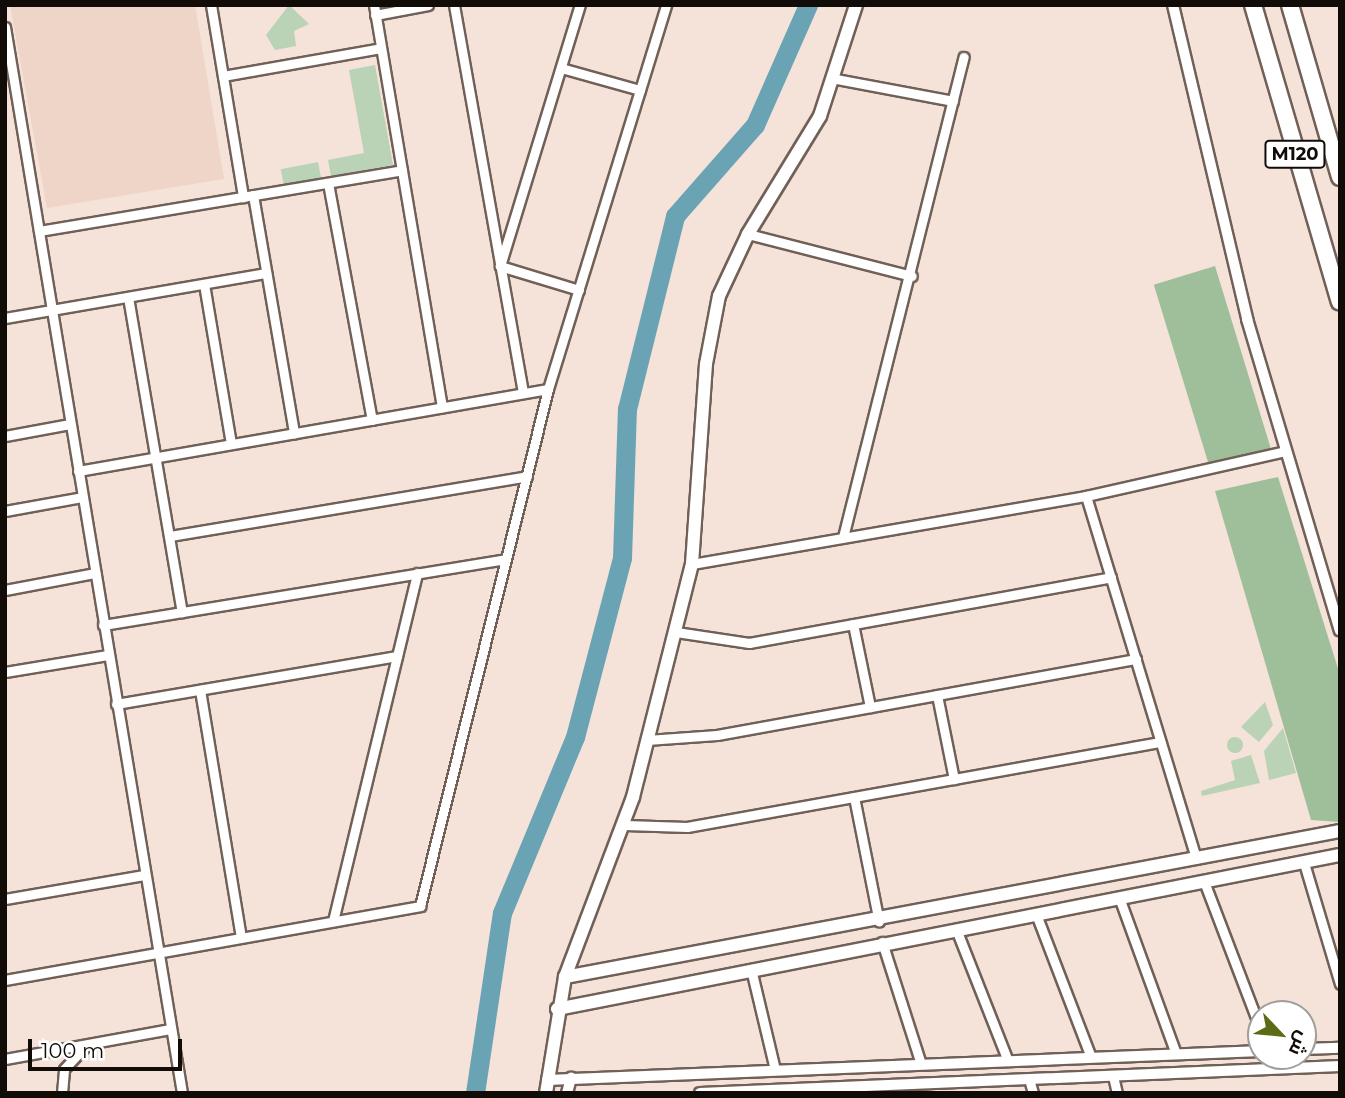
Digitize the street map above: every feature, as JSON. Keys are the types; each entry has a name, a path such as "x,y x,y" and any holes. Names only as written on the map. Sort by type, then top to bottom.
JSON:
{"highway":[{"name":"M120","path":"1253,5 1340,302"},
{"name":"M120","path":"1290,5 1340,177"}],"main road":[{"path":"547,1086 557,1009 565,977 625,825 692,564 711,330 748,234 801,152 836,79 856,5"},
{"path":"565,977 879,922 1340,831"},
{"path":"557,1009 882,942 1156,894 1340,855"},
{"path":"1150,869 1156,894"}],"street":[{"path":"211,5 223,76 266,273 294,433"},
{"path":"428,5 375,10 442,407"},
{"path":"454,5 523,393"},
{"path":"500,266 580,5"},
{"path":"5,979 420,906 548,388 666,5"},
{"path":"1173,5 1214,190 1285,451 1340,630"},
{"path":"5,27 182,1093"},
{"path":"223,76 381,48"},
{"path":"843,537 912,276 964,57"},
{"path":"561,68 640,90"},
{"path":"836,79 953,102"},
{"path":"39,231 402,170"},
{"path":"328,183 372,420"},
{"path":"748,234 912,276"},
{"path":"500,266 579,290"},
{"path":"5,318 266,273"},
{"path":"204,284 232,444"},
{"path":"128,297 182,612"},
{"path":"78,471 548,388"},
{"path":"5,436 70,424"},
{"path":"692,564 1086,496 1285,451"},
{"path":"170,536 527,476"},
{"path":"1086,496 1196,859"},
{"path":"5,511 82,497"},
{"path":"103,625 506,559"},
{"path":"5,590 95,573"},
{"path":"333,921 417,573"},
{"path":"676,632 749,643 1111,578"},
{"path":"853,624 870,707"},
{"path":"5,672 108,654"},
{"path":"116,704 397,656"},
{"path":"648,740 870,707 1136,659"},
{"path":"200,690 241,938"},
{"path":"937,695 954,779"},
{"path":"625,825 687,827 1160,742"},
{"path":"854,797 879,922"},
{"path":"1304,863 1340,984"},
{"path":"5,899 144,875"},
{"path":"1205,884 1249,1000"},
{"path":"1120,900 1177,1054"},
{"path":"1036,914 1091,1057"},
{"path":"956,929 1008,1061"},
{"path":"882,942 921,1064"},
{"path":"751,969 775,1070"},
{"path":"5,1059 170,1029"},
{"path":"62,1093 64,1069 87,1044"},
{"path":"1317,1049 1340,1048"},
{"path":"547,1086 571,1078 1247,1052"},
{"path":"700,1093 952,1088 1029,1079 1340,1066"},
{"path":"1113,1076 1117,1093"},
{"path":"568,1093 571,1078"},
{"path":"1029,1079 1033,1093"}],"shaded area":[{"path":"10,5 195,5 224,179 47,208"}],"green space":[{"path":"289,5 309,24 294,31 296,46 275,50 266,35"},
{"path":"375,65 393,165 331,176 328,160 364,153 349,70"},
{"path":"318,162 321,178 284,185 281,169"},
{"path":"1215,266 1271,451 1210,469 1154,285"},
{"path":"1278,477 1340,675 1340,822 1311,820 1215,491"},
{"path":"1265,702 1273,725 1259,742 1241,727"},
{"path":"1283,728 1296,773 1269,780 1264,751"},
{"path":"1235,737 1241,739 1241,751 1235,753 1229,751 1227,745 1229,739"},
{"path":"1251,755 1260,783 1202,796 1201,791 1235,780 1231,761"}],"waterway":[{"path":"475,1093 502,913 575,737 622,558 627,409 675,216 755,125 808,5"}]}
